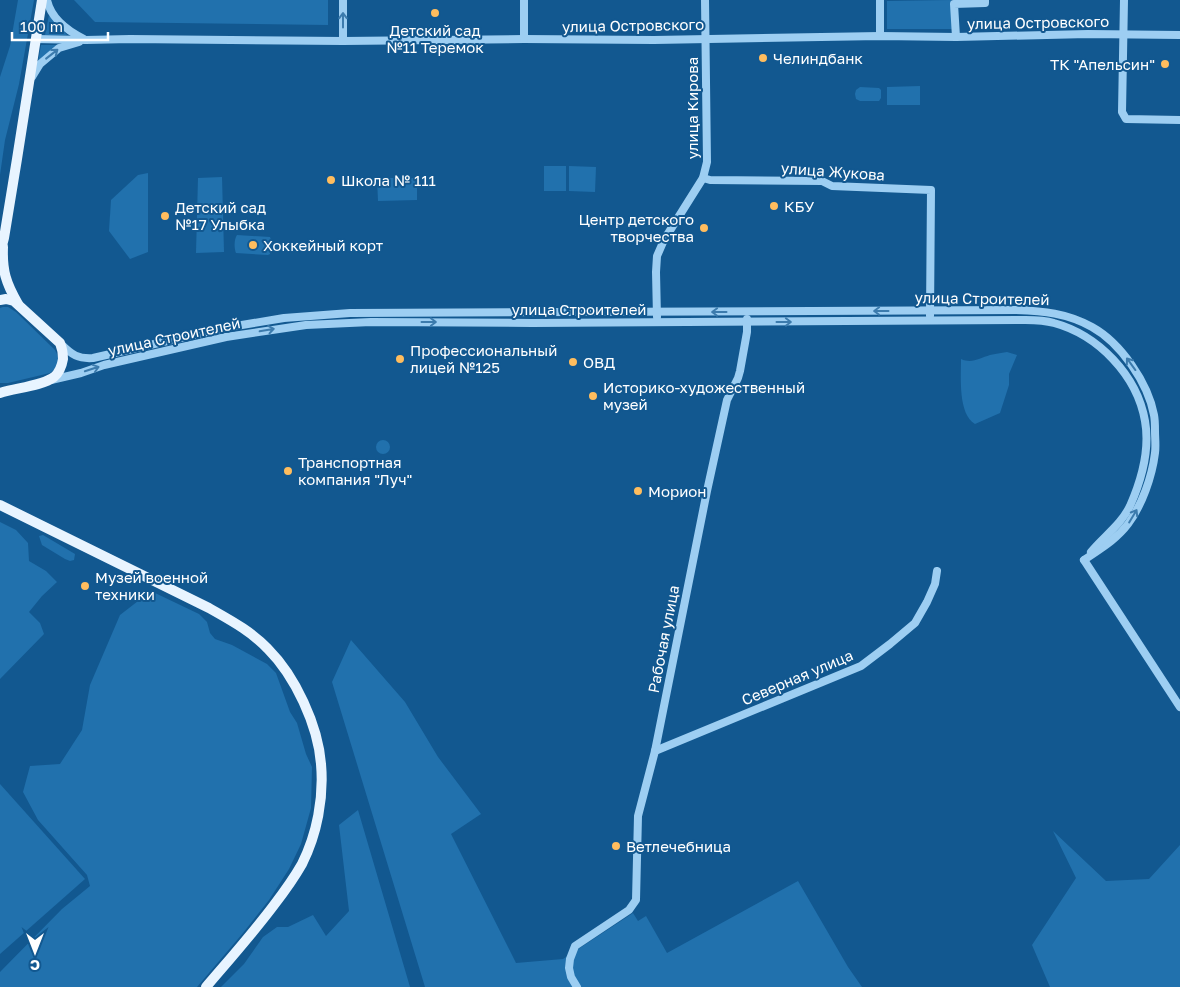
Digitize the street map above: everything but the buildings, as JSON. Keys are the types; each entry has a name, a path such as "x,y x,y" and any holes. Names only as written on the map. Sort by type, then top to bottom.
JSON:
{"main road":[{"path":"0,253 42,0"},
{"path":"4,238 3,264 6,281 18,304"},
{"path":"0,300 10,300 18,304 60,343 63,352 60,369 54,376 44,382 0,393"},
{"path":"0,387 15,389"},
{"path":"0,504 209,608 239,625 258,638 276,657 289,675 304,703 316,738 321,762 320,799 311,840 302,864 286,889 265,918 206,987"}],"street":[{"path":"47,0 52,13 68,31 86,40"},
{"path":"343,0 343,41"},
{"name":"улица Кирова","path":"657,322 657,256 664,240 703,178 706,162 705,0"},
{"path":"880,0 880,36"},
{"path":"956,37 954,4 985,4 985,0"},
{"path":"1124,0 1122,112 1126,120 1180,120"},
{"path":"524,3 524,39"},
{"name":"улица Островского","path":"86,40 654,40 1088,34 1180,35"},
{"path":"36,39 86,40"},
{"path":"29,83 34,71 40,64 59,48 86,40"},
{"name":"улица Жукова","path":"703,178 710,180 822,181 832,186 931,190 930,311"},
{"name":"улица Строителей","path":"60,343 71,354 83,358 93,358 224,328 284,318 328,314 1015,310 1060,314 1093,328 1111,340 1135,370 1144,387 1154,416 1155,452 1150,477 1136,511 1128,525 1113,540 1084,560"},
{"path":"930,311 931,321"},
{"name":"Рабочая улица","path":"577,987 569,968 575,946 630,910 636,900 638,816 655,751 727,400 740,371 746,338 747,312"},
{"name":"улица Строителей","path":"44,382 104,365 226,337 306,325 370,322 1038,320 1053,323 1080,334 1106,351 1128,378 1143,411 1146,423 1146,450 1140,477 1129,507 1120,522 1084,560"},
{"path":"1146,450 1155,452"},
{"path":"1084,560 1180,707"},
{"name":"Северная улица","path":"655,751 860,666 915,623 935,584 937,571"}],"shaded area":[{"path":"18,0 34,0 19,84 5,140 0,175 0,77 10,46"},
{"path":"74,0 328,0 328,25 95,22"},
{"path":"951,0 952,29 887,29 887,1"},
{"path":"49,15 67,35 45,35"},
{"path":"41,45 61,45 38,62"},
{"path":"920,86 920,105 887,105 887,87"},
{"path":"860,87 879,88 881,90 881,98 879,101 860,101 856,99 856,90"},
{"path":"544,166 566,166 566,191 544,191"},
{"path":"569,166 596,167 595,192 569,191"},
{"path":"148,173 148,252 130,259 109,231 111,200 138,175"},
{"path":"222,177 224,252 196,253 198,178"},
{"path":"377,178 417,178 417,200 378,201"},
{"name":"Хоккейный корт","path":"237,235 270,237 270,254 236,253 235,239"},
{"path":"8,307 16,312 55,350 58,362 50,373 8,383 0,383 0,308"},
{"path":"1007,352 1017,355 1009,374 1009,385 1000,413 975,424 970,419 963,404 961,359 972,361"},
{"path":"383,440 388,442 390,447 388,452 383,454 378,452 376,447 378,442"},
{"path":"0,522 16,530 28,543 29,561 46,571 57,582 29,612 40,623 44,634 0,679"},
{"path":"43,535 75,554 74,560 65,559 42,545 39,536"},
{"path":"147,592 153,592 199,614 207,622 210,633 215,639 232,645 267,664 276,673 290,712 297,723 312,767 311,808 301,844 289,869 269,900 197,987 0,987 0,972 62,909 90,886 87,875 38,820 23,792 30,766 60,764 82,730 90,685 120,615"},
{"path":"351,640 405,702 438,757 481,814 451,834 516,963 563,959 633,913 638,921 646,916 667,953 798,881 848,967 862,987 425,987 332,682"},
{"path":"0,784 85,879 0,954"},
{"path":"358,810 410,987 221,987 244,964 263,937 277,927 288,927 313,915 326,936 349,911 339,825"},
{"path":"1053,831 1106,881 1149,879 1180,845 1180,987 1050,987 1032,945 1076,878"}],"place":[{"name":"Детский сад №11 Теремок","path":"435,13"},
{"name":"Челиндбанк","path":"763,58"},
{"name":"ТК \"Апельсин\"","path":"1165,64"},
{"name":"Школа № 111","path":"331,180"},
{"name":"КБУ","path":"774,206"},
{"name":"Детский сад №17 Улыбка","path":"165,216"},
{"name":"Центр детского творчества","path":"704,228"},
{"name":"Хоккейный корт","path":"253,245"},
{"name":"Профессиональный лицей №125","path":"400,359"},
{"name":"ОВД","path":"573,362"},
{"name":"Историко-художественный музей","path":"593,396"},
{"name":"Транспортная компания \"Луч\"","path":"288,471"},
{"name":"Морион","path":"638,491"},
{"name":"Музей военной техники","path":"85,586"},
{"name":"Ветлечебница","path":"616,846"}]}
